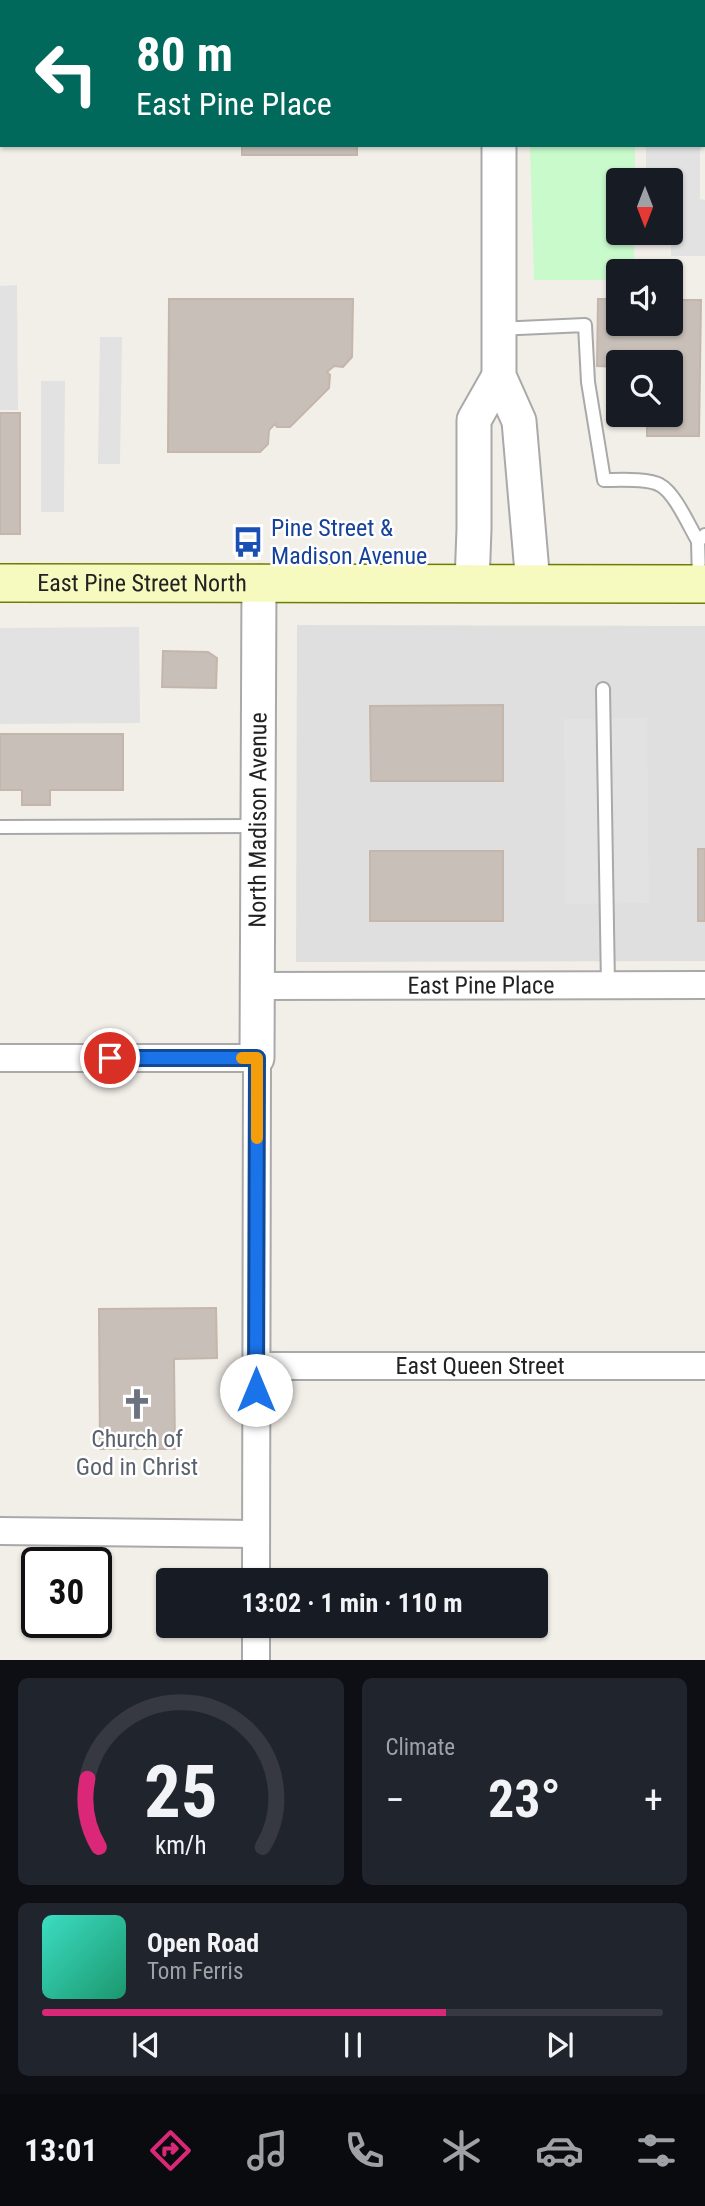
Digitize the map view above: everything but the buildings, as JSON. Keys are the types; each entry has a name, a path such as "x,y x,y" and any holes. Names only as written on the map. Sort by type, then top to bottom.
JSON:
{"main road":[{"name":"East Pine Street North","path":"0,583 702,584"}],"street":[{"path":"499,147 499,376 519,421 533,584"},
{"path":"472,583 474,420 499,376"},
{"name":"North Madison Avenue","path":"257,1058 259,582"},
{"name":"East Pine Place","path":"257,986 705,985"},
{"path":"0,1058 257,1058 256,1568"},
{"name":"East Queen Street","path":"256,1366 705,1366"},
{"path":"0,1531 256,1534"},
{"path":"256,1638 257,1660"}],"lane":[{"path":"499,329 584,325 588,382 604,480 660,485 701,538 702,584"},
{"path":"603,689 608,985"},
{"path":"0,827 258,826"}],"shaded area":[{"path":"646,147 700,147 700,199 705,200 705,256 671,256 671,245 683,245 683,168 646,168"},
{"path":"17,285 18,410 0,410 0,286"},
{"path":"100,337 122,337 120,464 98,464"},
{"path":"41,381 65,381 64,512 41,512"},
{"path":"297,625 705,626 705,961 296,962"},
{"path":"139,627 140,723 0,724 0,628"},
{"path":"647,718 649,903 566,904 564,719"}],"green space":[{"path":"530,147 635,147 635,168 606,168 606,245 634,245 634,259 606,259 606,280 534,280"}],"slow traffic":[{"path":"242,1058 257,1058 257,1138"}],"place":[{"name":"Pine Street & Madison Avenue","path":"248,542"},
{"name":"Church of God in Christ","path":"137,1404"}],"route":[{"path":"110,1058 257,1058 256,1390"}]}
